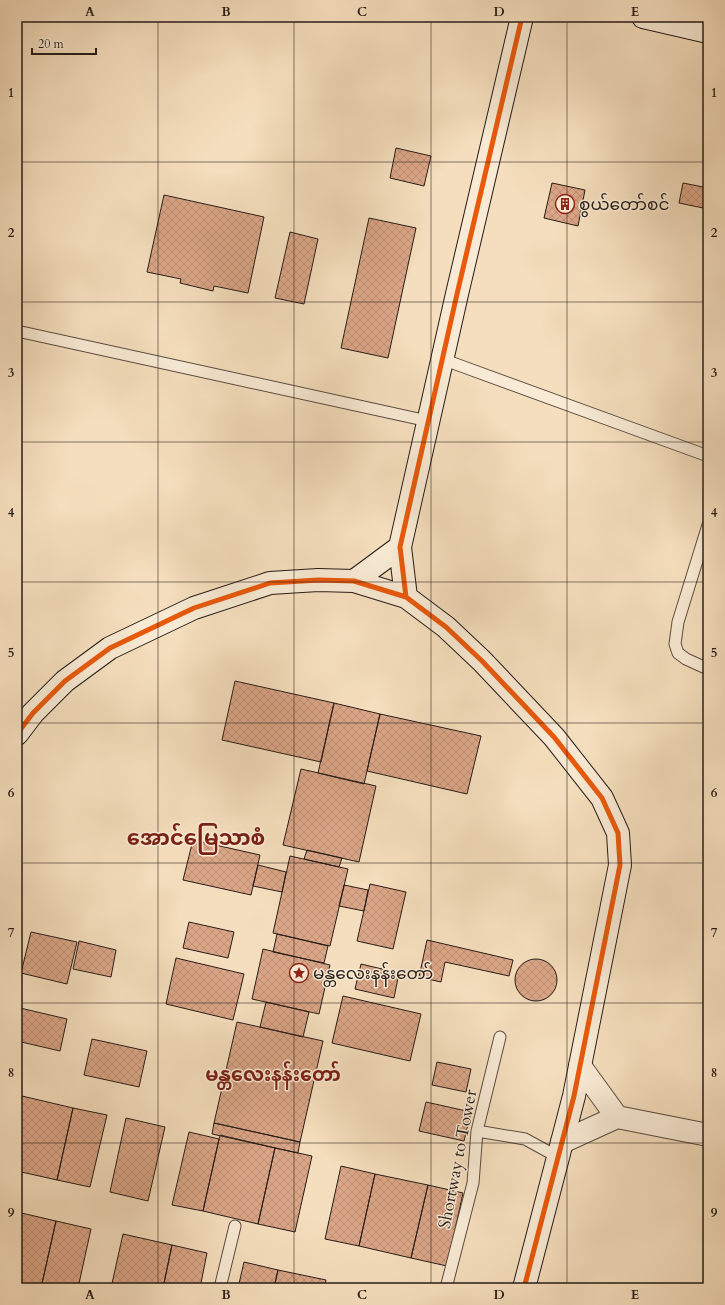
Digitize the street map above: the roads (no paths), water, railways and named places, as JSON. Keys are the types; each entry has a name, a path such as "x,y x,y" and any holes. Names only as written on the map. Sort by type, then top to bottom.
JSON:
{"street":[{"path":"406,597 400,547 442,359 522,17"},
{"path":"643,17 708,32"},
{"path":"354,581 400,547"},
{"path":"17,734 33,713 65,681 110,648 194,608 270,583 318,580 354,581 406,597 446,627 482,661 554,737 602,798 618,833 620,865 580,1066 524,1288"},
{"path":"580,1066 617,1117"},
{"path":"560,1149 617,1117 708,1136"}],"lane":[{"path":"17,331 428,421"},
{"path":"442,359 708,456"},
{"path":"708,525 678,622 674,644 678,653 686,659 708,669"},
{"name":"Shortway to Tower","path":"446,1288 473,1183 477,1131 500,1037"},
{"path":"477,1131 524,1139 560,1149"},
{"path":"220,1288 235,1226"}],"place":[{"name":"စွယ်တော်စင်","path":"565,204"},
{"name":"မန္တလေးနန်းတော်","path":"299,973"}],"district":[{"name":"အောင်မြေသာစံ","path":"196,838"},
{"name":"မန္တလေးနန်းတော်","path":"273,1074"}]}
